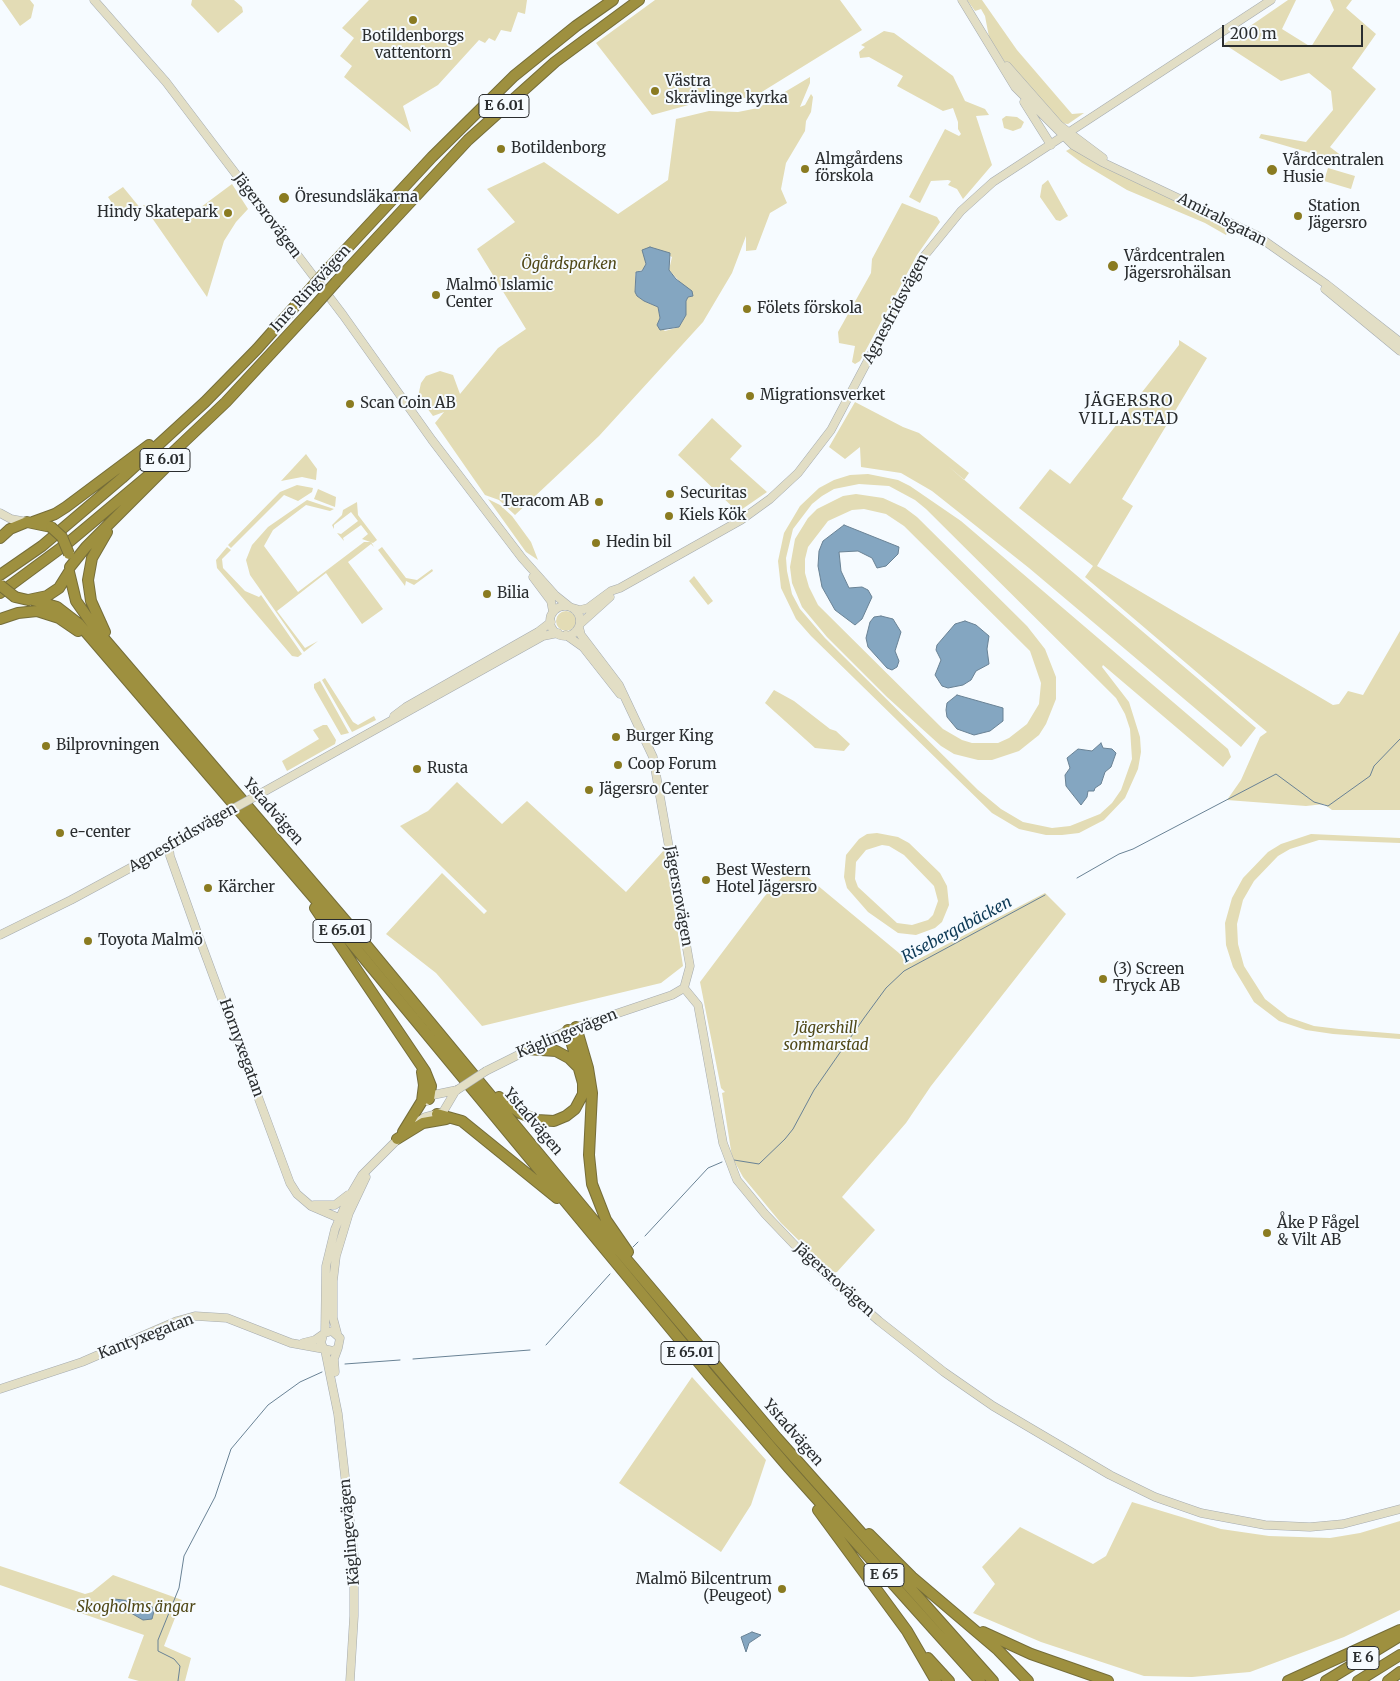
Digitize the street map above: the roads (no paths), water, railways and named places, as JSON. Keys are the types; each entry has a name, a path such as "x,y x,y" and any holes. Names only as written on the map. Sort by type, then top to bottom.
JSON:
{"highway":[{"name":"Inre Ringvägen","path":"0,575 42,546 122,478 205,402 257,349 326,271 432,157 514,76 576,26 614,0"},
{"name":"Inre Ringvägen","path":"0,593 116,504 226,402 441,168 526,86 572,49 639,0"},
{"path":"0,538 10,529 55,514 66,507 205,402"},
{"path":"111,654 93,607 88,588 92,558 102,539 133,502 226,402"},
{"path":"0,617 31,600 53,593 64,583 70,569 86,547 133,502"},
{"name":"Ystadvägen","path":"30,522 51,527 62,537 70,554 73,593 81,610 111,654 575,1212 610,1258 789,1468 980,1681"},
{"name":"Ystadvägen","path":"0,585 15,597 58,607 65,611 111,654 451,1046 680,1323 993,1681"},
{"path":"0,617 30,611 51,614 69,623 111,654"},
{"path":"278,856 419,1062 431,1084 428,1099"},
{"path":"451,1046 461,1054 510,1106 537,1120 560,1119 578,1105 583,1088 572,1028"},
{"path":"572,1028 588,1068 592,1094 589,1155 595,1196 616,1236 675,1312 680,1323"},
{"path":"527,1049 556,1051 569,1058 579,1069"},
{"path":"398,1139 414,1117 422,1101 424,1085 419,1062"},
{"path":"436,1114 458,1118 554,1196 610,1258"},
{"path":"398,1139 423,1123 437,1119 458,1122 476,1132"},
{"path":"804,1467 912,1576 998,1650 1028,1681"},
{"path":"789,1468 918,1646 949,1681"},
{"path":"959,1616 982,1631 1019,1649 1108,1681"},
{"path":"1288,1681 1400,1630"},
{"name":"E 6","path":"1326,1681 1400,1636"},
{"path":"918,1646 936,1681"},
{"name":"E 6","path":"1358,1681 1400,1655"},
{"path":"1388,1681 1400,1672"}],"main road":[{"name":"Jägersrovägen","path":"94,0 166,82 343,315 432,440 522,558 555,595 571,607"},
{"name":"Amiralsgatan","path":"962,0 1015,87 1066,135 1141,180 1242,227 1300,265 1400,342"},
{"name":"Agnesfridsvägen","path":"571,607 580,610 588,608 603,596 741,520 789,482 831,430 906,287 937,238 961,211 993,182 1271,0"},
{"name":"Amiralsgatan","path":"993,49 1066,135"},
{"path":"1015,87 1050,145"},
{"name":"Amiralsgatan","path":"1300,265 1354,314 1400,351"},
{"path":"0,513 11,519 30,522"},
{"name":"Jägersrovägen","path":"522,558 530,574 551,601 554,612"},
{"name":"Agnesfridsvägen","path":"579,625 620,588"},
{"path":"561,607 571,607 578,613 579,625 574,633 562,634 551,622 554,612 561,607"},
{"name":"Agnesfridsvägen","path":"389,721 406,707 542,630 551,622"},
{"name":"Jägersrovägen","path":"579,625 581,635 608,669 626,699 651,751 658,775 690,966 684,988 698,1005 723,1143 728,1160 740,1185 778,1228 813,1263 879,1321 964,1387 1110,1475 1155,1497 1216,1517 1270,1526 1343,1524 1400,1509"},
{"name":"Jägersrovägen","path":"562,634 583,647 615,689 626,699"},
{"name":"Agnesfridsvägen","path":"0,935 66,903 169,847 220,816 542,636 562,634"},
{"name":"Hornyxegatan","path":"169,847 170,856 197,932 294,1190 305,1202 344,1218"},
{"name":"Käglingevägen","path":"410,1127 428,1099 434,1095 457,1090 486,1071 572,1028 672,995 684,988"},
{"name":"Käglingevägen","path":"324,1334 326,1266 354,1188 379,1156 410,1127 425,1116 445,1111 457,1090"},
{"path":"428,1099 428,1109 436,1114"},
{"name":"Käglingevägen","path":"337,1333 333,1318 333,1281 344,1218 379,1156"},
{"path":"323,1206 335,1205 354,1188"},
{"path":"305,1202 323,1206 344,1218"},
{"name":"Kantyxegatan","path":"0,1389 82,1362 178,1321 195,1316 227,1318 291,1343 324,1349"},
{"path":"291,1343 309,1342 324,1334 332,1331 337,1333 341,1341 338,1348 333,1351 324,1349 321,1343 324,1334"},
{"name":"Käglingevägen","path":"338,1348 334,1360 338,1414 354,1556 354,1606 350,1681"},
{"name":"Käglingevägen","path":"324,1349 338,1414"}],"water":[{"path":"650,247 670,253 669,270 676,279 692,291 693,296 688,297 686,301 686,315 679,327 660,330 657,325 660,318 658,307 644,301 635,292 636,272 642,271 646,264 642,250"},
{"path":"844,525 899,547 898,554 886,566 877,568 872,558 858,551 839,552 841,571 849,588 862,587 868,590 872,597 862,619 855,625 835,610 822,587 818,566 819,551 823,541"},
{"path":"881,616 893,619 901,632 895,651 899,661 897,667 892,670 887,668 868,647 866,638 870,622 874,617"},
{"path":"965,621 976,625 989,636 987,649 989,664 976,671 971,680 963,685 948,688 942,686 935,675 941,660 936,650 937,645 955,624"},
{"path":"957,695 1003,708 1003,721 990,731 974,735 957,729 947,717 946,710 947,703"},
{"path":"1101,743 1103,748 1112,749 1116,753 1111,767 1105,772 1101,784 1094,791 1088,791 1087,797 1081,805 1066,786 1065,775 1070,768 1067,758 1078,749 1092,751"},
{"path":"114,1599 150,1603 154,1611 152,1619 143,1620 131,1613 118,1610"},
{"path":"752,1632 761,1635 749,1643 746,1652 741,1637"}],"waterway":[{"name":"Risebergabäcken","path":"1077,878 1119,854 1133,849 1276,774 1314,802 1328,806 1370,776 1374,766 1400,739"},
{"name":"Risebergabäcken","path":"734,1160 759,1164 785,1139 793,1129 814,1090 864,1018 886,988 904,971 1045,895"},
{"name":"Risebergabäcken","path":"645,1236 708,1168 722,1162"},
{"name":"Risebergabäcken","path":"633,1247 638,1242"},
{"name":"Risebergabäcken","path":"546,1345 610,1274"},
{"name":"Risebergabäcken","path":"413,1359 530,1350"},
{"name":"Risebergabäcken","path":"345,1364 400,1360"},
{"name":"Risebergabäcken","path":"178,1681 180,1666 174,1659 158,1651 158,1640 179,1588 184,1556 215,1497 231,1449 268,1405 300,1382 322,1372"}],"place":[{"name":"Botildenborgs vattentorn","path":"413,20"},
{"name":"Västra Skrävlinge kyrka","path":"655,91"},
{"name":"Botildenborg","path":"501,149"},
{"name":"Almgårdens förskola","path":"805,169"},
{"name":"Vårdcentralen Husie","path":"1272,170"},
{"name":"Öresundsläkarna","path":"284,198"},
{"name":"Hindy Skatepark","path":"228,213"},
{"name":"Station Jägersro","path":"1298,216"},
{"name":"Vårdcentralen Jägersrohälsan","path":"1113,266"},
{"name":"Malmö Islamic Center","path":"436,295"},
{"name":"Fölets förskola","path":"747,309"},
{"name":"Migrationsverket","path":"750,396"},
{"name":"Scan Coin AB","path":"350,404"},
{"name":"Securitas","path":"670,494"},
{"name":"Teracom AB","path":"599,502"},
{"name":"Kiels Kök","path":"669,516"},
{"name":"Hedin bil","path":"596,543"},
{"name":"Bilia","path":"487,594"},
{"name":"Burger King","path":"616,737"},
{"name":"Bilprovningen","path":"46,746"},
{"name":"Coop Forum","path":"618,765"},
{"name":"Rusta","path":"417,769"},
{"name":"Jägersro Center","path":"589,790"},
{"name":"e-center","path":"60,833"},
{"name":"Best Western Hotel Jägersro","path":"706,880"},
{"name":"Kärcher","path":"208,888"},
{"name":"Toyota Malmö","path":"88,941"},
{"name":"(3) Screen Tryck AB","path":"1103,979"},
{"name":"Åke P Fågel & Vilt AB","path":"1267,1233"},
{"name":"Malmö Bilcentrum (Peugeot)","path":"782,1589"}],"district":[{"name":"JÄGERSRO VILLASTAD","path":"1129,410"}],"park label":[{"name":"Ögårdsparken","path":"569,265"},
{"name":"Jägershill sommarstad","path":"826,1038"},
{"name":"Skogholms ängar","path":"136,1608"}]}
